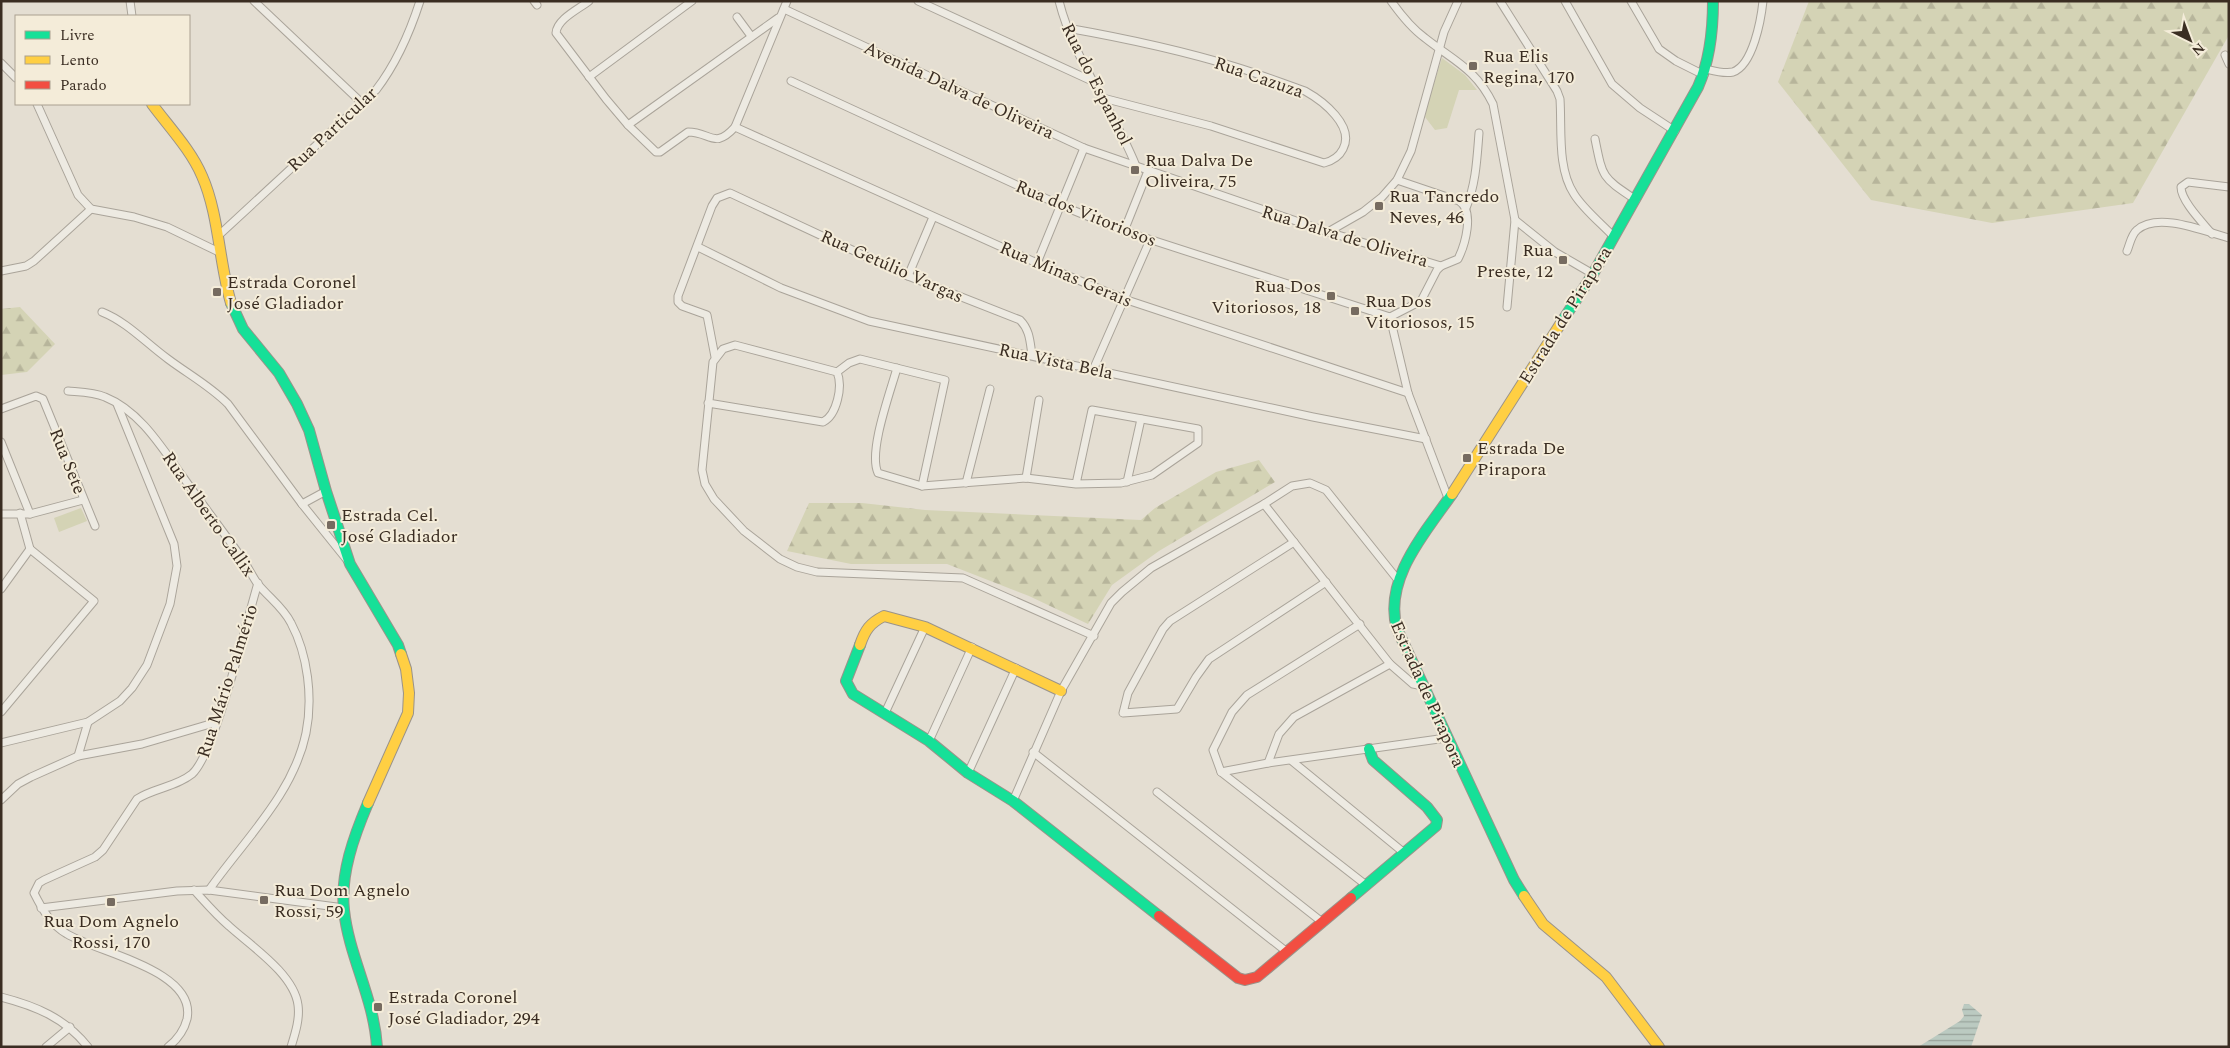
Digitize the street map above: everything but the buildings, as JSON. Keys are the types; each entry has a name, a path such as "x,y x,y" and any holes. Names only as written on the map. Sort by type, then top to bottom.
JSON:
{"street":[{"path":"130,1 132,15"},
{"path":"254,1 363,104"},
{"name":"Rua Particular","path":"218,236 308,151 363,104 388,74 414,19 420,1"},
{"path":"589,1 556,28 556,33 628,125 652,150 660,152 688,132 720,139 735,127 786,1"},
{"path":"589,77 692,1"},
{"path":"918,1 1092,81"},
{"name":"Rua do Espanhol","path":"1059,1 1067,28 1092,81 1121,131 1136,166"},
{"path":"1391,1 1411,26 1473,73 1486,90 1493,104 1515,220 1507,307"},
{"path":"1328,232 1363,212 1382,197 1397,180 1411,152 1444,32 1458,1"},
{"path":"1500,1 1557,91 1560,99 1565,169 1568,184 1578,200 1614,237"},
{"path":"1565,1 1612,84 1640,108 1675,131"},
{"name":"Estrada de Pirapora","path":"1659,1047 1606,977 1542,924 1529,905 1514,880 1446,738 1396,629 1393,614 1398,580 1404,565 1593,274 1675,131 1705,72 1712,33 1713,1"},
{"path":"1632,2 1659,48 1676,61 1705,72 1730,72 1742,65 1750,53 1761,18 1763,1"},
{"name":"Avenida Dalva de Oliveira","path":"784,9 1084,148 1136,166"},
{"path":"737,16 751,36"},
{"path":"628,125 780,16"},
{"name":"Rua Cazuza","path":"1067,28 1137,41 1238,67 1305,91 1314,96 1338,120 1347,135 1346,143 1336,158 1324,163 1211,126 1103,98"},
{"path":"2225,55 2229,64"},
{"path":"1,63 15,77"},
{"name":"Rua dos Vitoriosos","path":"792,81 1060,205 1124,231 1390,317"},
{"path":"38,105 54,138 75,189 84,203 91,209 134,217 167,228 220,252"},
{"path":"153,105 195,162 204,178 218,236 223,276 234,312 279,373 309,430 326,491 350,564"},
{"name":"Rua Minas Gerais","path":"735,127 1037,263 1124,299 1408,392"},
{"path":"1448,498 1408,392 1390,317 1421,301 1441,266 1458,259 1461,253 1467,222 1466,208 1473,183 1479,132"},
{"path":"1594,139 1606,179 1636,200"},
{"path":"1037,263 1084,148"},
{"name":"Rua Dalva de Oliveira","path":"1136,166 1328,232 1441,266"},
{"path":"1124,231 1148,171"},
{"path":"1397,180 1459,201 1466,208"},
{"path":"2212,234 2183,195 2181,187 2188,182 2229,187"},
{"name":"Rua Getúlio Vargas","path":"698,247 712,206 717,198 730,193 908,276 1020,320 1029,333 1032,355"},
{"path":"1,271 26,266 34,261 91,209"},
{"path":"908,276 933,217"},
{"path":"1515,220 1555,252 1593,274"},
{"path":"2127,251 2133,234 2138,229 2153,224 2174,222 2229,238"},
{"path":"1094,370 1150,240"},
{"path":"698,247 678,296 678,302 682,306 707,316 716,357"},
{"name":"Rua Vista Bela","path":"698,247 781,288 869,321 1426,439"},
{"path":"102,312 115,317 170,361 216,392 228,404 302,504 350,564 398,645 406,669 409,694 408,713 357,831 346,867 344,908 350,940 374,1015 378,1047"},
{"path":"837,372 735,345 723,349 713,362 702,470 705,484 714,499 744,531 780,559 797,567 817,572 963,578 1094,636"},
{"path":"837,372 849,363 860,359 945,380 922,486"},
{"path":"897,368 876,446 875,467 878,473 922,486 1026,478 1076,484 1127,482 1152,475 1198,443 1198,429 1092,410 1076,484"},
{"path":"708,403 823,422 833,413 838,396 840,383 837,372"},
{"path":"966,483 990,389"},
{"name":"Rua Alberto Callix","path":"68,391 92,393 117,403 150,432 258,584 292,623 303,654 309,693 306,734 286,786 266,816 209,890"},
{"name":"Rua Sete","path":"1,409 32,396 40,396 45,403 95,526"},
{"path":"1026,478 1039,400"},
{"path":"1,742 88,722 120,701 132,688 147,665 170,604 177,566 174,544 117,403"},
{"path":"1127,482 1141,419"},
{"path":"1,442 30,514"},
{"path":"1013,801 1061,691 1094,636 1111,603 1142,575 1296,484 1310,483 1321,487 1398,580"},
{"path":"302,504 326,491"},
{"path":"1,514 30,514 84,500"},
{"path":"1264,504 1390,664 1413,684 1423,686"},
{"path":"1,712 94,601 30,548 20,513"},
{"path":"1294,542 1170,621 1163,629 1128,693 1123,713 1177,709 1196,677 1210,659 1326,582"},
{"path":"1,589 4,581 30,548"},
{"name":"Rua Mário Palmério","path":"41,908 34,893 39,883 95,857 103,850 137,799 144,794 184,780 194,772 201,762 217,722 258,584"},
{"path":"1061,691 972,647 925,627 884,616 872,622 865,631 846,678 846,684 854,694 929,741 968,773 1013,801 1238,978 1245,980 1257,977 1436,826 1437,820 1427,807 1373,760 1369,749"},
{"path":"1360,624 1247,695 1232,712 1213,750 1221,772 1366,885"},
{"path":"885,714 925,627"},
{"path":"929,741 972,647"},
{"path":"1268,763 1279,734 1294,717 1390,664"},
{"path":"968,773 1016,668"},
{"path":"78,756 88,722"},
{"path":"1,800 18,784 78,756 142,744 217,722"},
{"path":"1221,772 1268,763 1446,738"},
{"path":"1033,752 1287,952"},
{"path":"1292,761 1403,852"},
{"path":"1157,792 1322,922"},
{"path":"168,1047 184,1028 188,1012 180,990 171,981 149,968 66,934 44,914 41,908 194,890 209,890 344,908"},
{"path":"194,890 227,925 266,959 291,987 298,1005 296,1028 291,1047"},
{"path":"1,997 25,1003 53,1016 70,1027 88,1047"},
{"path":"46,1047 70,1027"}],"green space":[{"path":"1809,1 2229,1 2229,35 2133,203 1992,223 1871,200 1778,82"},
{"path":"1442,58 1465,75 1477,90 1459,90 1447,128 1435,130 1425,117 1426,108"},
{"path":"20,307 55,344 27,372 1,375 1,309"},
{"path":"1259,460 1275,482 1159,551 1112,585 1088,624 1029,596 947,564 851,564 787,551 809,503 862,503 925,510 1141,520 1155,508 1216,472"},
{"path":"81,508 87,521 59,532 54,518"}],"shaded area":[{"path":"1964,1004 1969,1004 1982,1015 1971,1047 1918,1047 1960,1021 1964,1016 1962,1010"}],"traffic: fast":[{"path":"1561,323 1593,274 1698,87 1710,45 1713,1"},
{"path":"231,303 243,329 279,373 297,404 309,430 326,491 350,564 398,645 401,654"},
{"path":"1452,494 1419,541 1401,575 1396,592 1394,610 1397,629 1514,880 1524,896"},
{"path":"860,645 846,681 853,694 929,741 968,773 1013,801 1159,916"},
{"path":"1351,898 1436,826 1437,820 1427,807 1373,760 1369,749"},
{"path":"368,803 349,855 343,896 347,927 367,995 377,1047"}],"traffic: slow":[{"path":"153,105 186,148 197,166 208,191 231,303"},
{"path":"1452,494 1561,323"},
{"path":"860,645 869,628 875,621 884,616 925,627 1061,691"},
{"path":"368,803 408,713 409,693 406,669 401,654"},
{"path":"1524,896 1543,924 1606,977 1659,1047"}],"traffic: jam":[{"path":"1159,916 1238,978 1245,980 1257,977 1351,898"}],"place":[{"name":"Rua Elis Regina, 170","path":"1473,66"},
{"name":"Rua Dalva De Oliveira, 75","path":"1135,170"},
{"name":"Rua Tancredo Neves, 46","path":"1379,206"},
{"name":"Rua Preste, 12","path":"1563,260"},
{"name":"Estrada Coronel José Gladiador","path":"217,292"},
{"name":"Rua Dos Vitoriosos, 18","path":"1331,296"},
{"name":"Rua Dos Vitoriosos, 15","path":"1355,311"},
{"name":"Estrada De Pirapora","path":"1467,458"},
{"name":"Estrada Cel. José Gladiador","path":"331,525"},
{"name":"Rua Dom Agnelo Rossi, 59","path":"264,900"},
{"name":"Rua Dom Agnelo Rossi, 170","path":"111,902"},
{"name":"Estrada Coronel José Gladiador, 294","path":"378,1007"}]}
